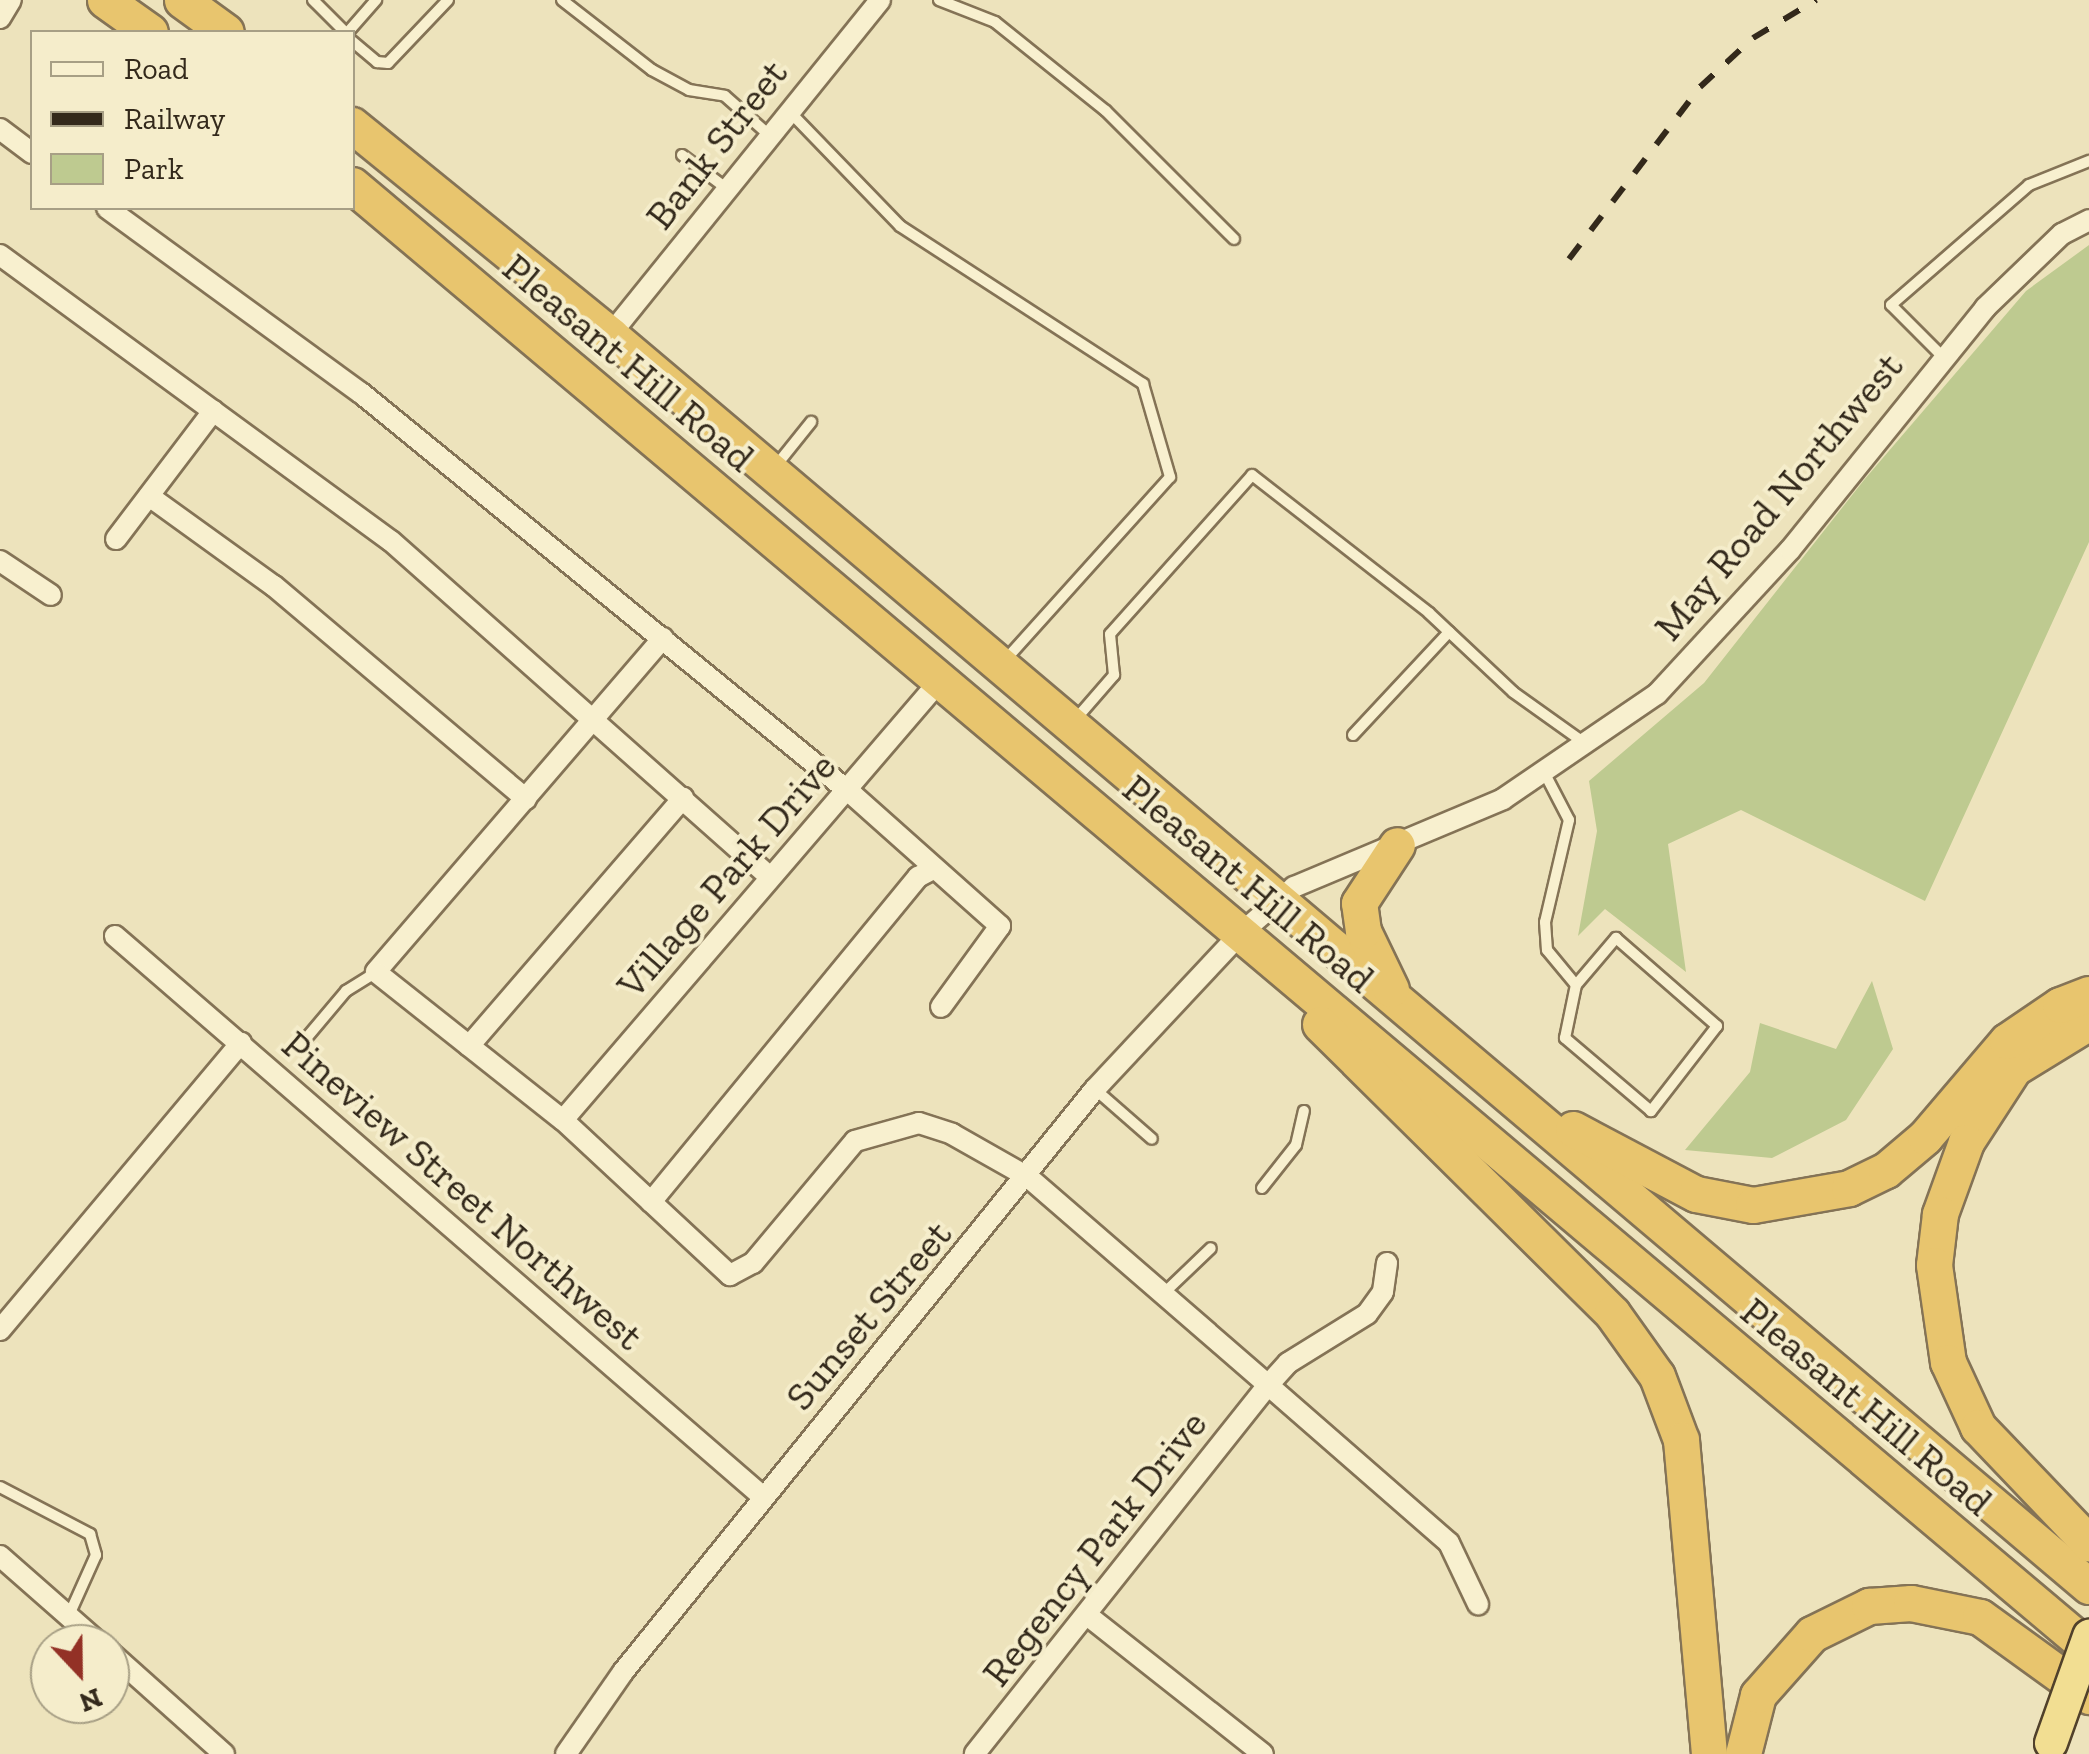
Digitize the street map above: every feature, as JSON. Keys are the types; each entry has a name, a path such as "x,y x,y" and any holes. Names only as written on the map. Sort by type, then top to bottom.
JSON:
{"highway":[{"path":"105,0 147,30"},
{"path":"182,0 223,30"},
{"name":"Pleasant Hill Road","path":"355,127 772,471 2089,1586"},
{"name":"Pleasant Hill Road","path":"355,187 943,677 1240,934 2089,1648"},
{"path":"1397,845 1359,903 1379,971 1402,1007"},
{"path":"1240,934 1261,968 1612,1312 1658,1376 1681,1440 1694,1534 1709,1754"},
{"path":"1499,1087 1696,1194 1753,1205 1803,1200 1886,1170 1925,1137 2007,1041 2060,1005 2089,994"},
{"path":"2089,1022 2014,1068 1966,1142 1940,1214 1934,1264 1948,1362 1978,1427 2089,1542"},
{"path":"1966,1142 2030,1072 2089,1036"},
{"path":"1688,1754 1679,1676 1694,1534"},
{"path":"1743,1754 1758,1695 1812,1634 1869,1606 1912,1604 1980,1617 2089,1696"}],"main road":[{"path":"2051,1742 2089,1636"}],"street":[{"path":"0,18 10,0"},
{"name":"Bank Street","path":"610,335 788,109 880,0"},
{"path":"0,129 30,152"},
{"path":"110,210 361,393 846,790 932,870 1000,926 941,1007"},
{"name":"May Road Northwest","path":"1240,934 1296,886 1504,799 1656,694 1790,550 1942,356 2062,234 2089,220"},
{"path":"0,255 391,541 770,877"},
{"path":"116,538 213,411"},
{"path":"148,496 274,586 526,800"},
{"path":"0,561 51,595"},
{"path":"663,638 376,972 563,1120 730,1275 753,1263 855,1142 894,1126 920,1124 952,1134 1028,1177 1449,1543 1478,1604"},
{"name":"Village Park Drive","path":"563,1120 943,677"},
{"path":"469,1046 683,798"},
{"path":"651,1202 918,877 932,870"},
{"name":"Sunset Street","path":"566,1754 623,1672 1028,1177 1095,1089 1240,934"},
{"name":"Pineview Street Northwest","path":"115,936 763,1497"},
{"path":"0,1330 241,1043"},
{"name":"Regency Park Drive","path":"975,1754 1288,1362 1367,1314 1383,1292 1387,1262"},
{"path":"0,1556 78,1624"},
{"path":"1087,1615 1262,1754"},
{"path":"130,1670 224,1754"}],"lane":[{"path":"313,0 344,30"},
{"path":"348,30 376,0"},
{"path":"355,43 376,62 388,63 448,0"},
{"path":"562,0 652,70 688,90 725,96 768,134"},
{"path":"940,0 995,22 1106,111 1234,239"},
{"path":"788,109 900,226 1143,384 1170,477 1001,665"},
{"path":"682,155 726,188"},
{"path":"1942,356 1892,305 2028,185 2089,161"},
{"path":"772,471 811,422"},
{"path":"1072,724 1114,675 1110,634 1252,475 1449,632 1513,692 1587,744"},
{"path":"1354,735 1449,632"},
{"path":"1544,772 1569,820 1545,922 1547,950 1576,985"},
{"path":"1616,938 1717,1026 1651,1111 1564,1038 1576,985 1616,938"},
{"path":"298,1048 346,992 376,972"},
{"path":"1095,1089 1152,1139"},
{"path":"1262,1188 1296,1145 1304,1111"},
{"path":"1164,1294 1210,1248"},
{"path":"0,1487 90,1534 96,1556 69,1616"}],"green space":[{"path":"2089,245 2089,542 1925,901 1741,810 1668,844 1686,972 1605,909 1578,936 1597,831 1589,781 1704,683 1864,480 2026,291"},
{"path":"1872,981 1893,1049 1846,1120 1772,1158 1685,1150 1750,1072 1760,1023 1836,1049"}],"railway":[{"path":"1569,259 1700,87 1753,38 1816,0"}]}
